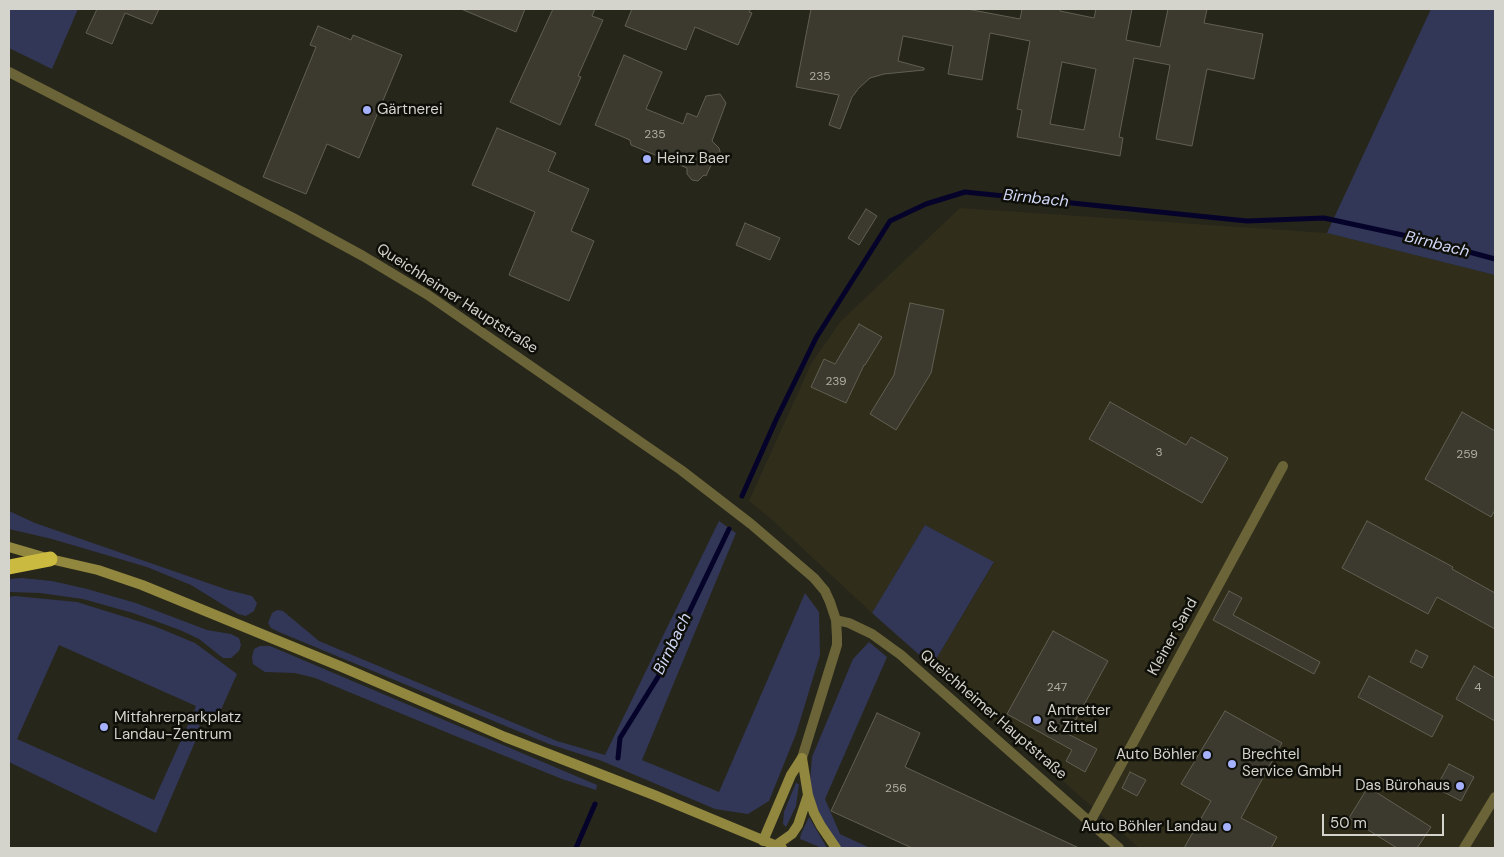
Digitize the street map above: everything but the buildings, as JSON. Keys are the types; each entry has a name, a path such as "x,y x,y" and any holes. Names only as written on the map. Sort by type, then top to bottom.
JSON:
{"highway":[{"path":"9,567 50,559"}],"main road":[{"path":"9,539 50,559"},
{"path":"9,547 98,570 150,588 506,737 654,795 778,847 792,834 798,825 808,795"},
{"path":"9,560 50,559"},
{"path":"763,841 791,775 802,758"},
{"path":"802,758 808,795 821,826 836,848"}],"street":[{"name":"Queichheimer Hauptstraße","path":"9,72 335,240 402,278 457,314 681,470 751,524 820,584 830,602 836,620 837,645 802,758"},
{"name":"Kleiner Sand","path":"1090,822 1283,466"},
{"name":"Queichheimer Hauptstraße","path":"836,620 849,623 872,634 901,655 1119,848"},
{"path":"1464,848 1495,797"}],"shaded area":[{"path":"9,9 78,9 52,69 9,48"},
{"path":"1431,9 1495,9 1495,275 1327,233"},
{"path":"960,208 1327,233 1495,275 1495,848 1139,848 932,666 994,563 925,525 872,613 769,517 749,501 812,362 841,321"},
{"path":"9,511 35,523 228,590 252,596 257,603 254,611 246,616 238,614 191,585 147,567 52,539 9,529"},
{"path":"719,521 736,533 642,760 719,792 805,593 819,612 820,655 796,734 769,801 748,814 715,809 602,761 549,744 279,632 271,628 268,623 272,613 277,610 283,611 319,641 557,741 605,755"},
{"path":"925,525 994,562 932,666 872,613"},
{"path":"22,578 52,581 136,603 207,630 231,634 239,638 241,645 239,651 231,658 223,658 199,639 133,613 83,599 40,593 9,592 9,579"},
{"path":"9,597 77,602 154,626 195,643 237,674 216,721 194,711 196,706 59,645 17,739 154,800 192,716 201,728 156,833 9,762"},
{"path":"869,642 887,657 825,799 840,834 870,848 838,848 817,811 810,783 812,757 853,659"},
{"path":"260,646 270,646 597,785 596,790 562,779 315,678 295,673 265,672 253,664 254,649"},
{"path":"796,783 799,784 796,806 786,827 783,824 784,812"},
{"path":"809,817 827,848 822,848 800,839"}],"waterway":[{"name":"Birnbach","path":"742,496 816,338 890,221 926,204 965,192 1247,221 1324,218 1421,239 1495,259"},
{"name":"Birnbach","path":"618,758 620,738 658,677 729,529"},
{"name":"Birnbach","path":"576,848 595,804"}],"place":[{"name":"Gärtnerei","path":"367,110"},
{"name":"Heinz Baer","path":"647,159"},
{"name":"Antretter & Zittel","path":"1037,720"},
{"name":"Mitfahrerparkplatz Landau-Zentrum","path":"104,727"},
{"name":"Auto Böhler","path":"1207,755"},
{"name":"Brechtel Service GmbH","path":"1232,764"},
{"name":"Das Bürohaus","path":"1460,786"},
{"name":"Auto Böhler Landau","path":"1227,827"}]}
